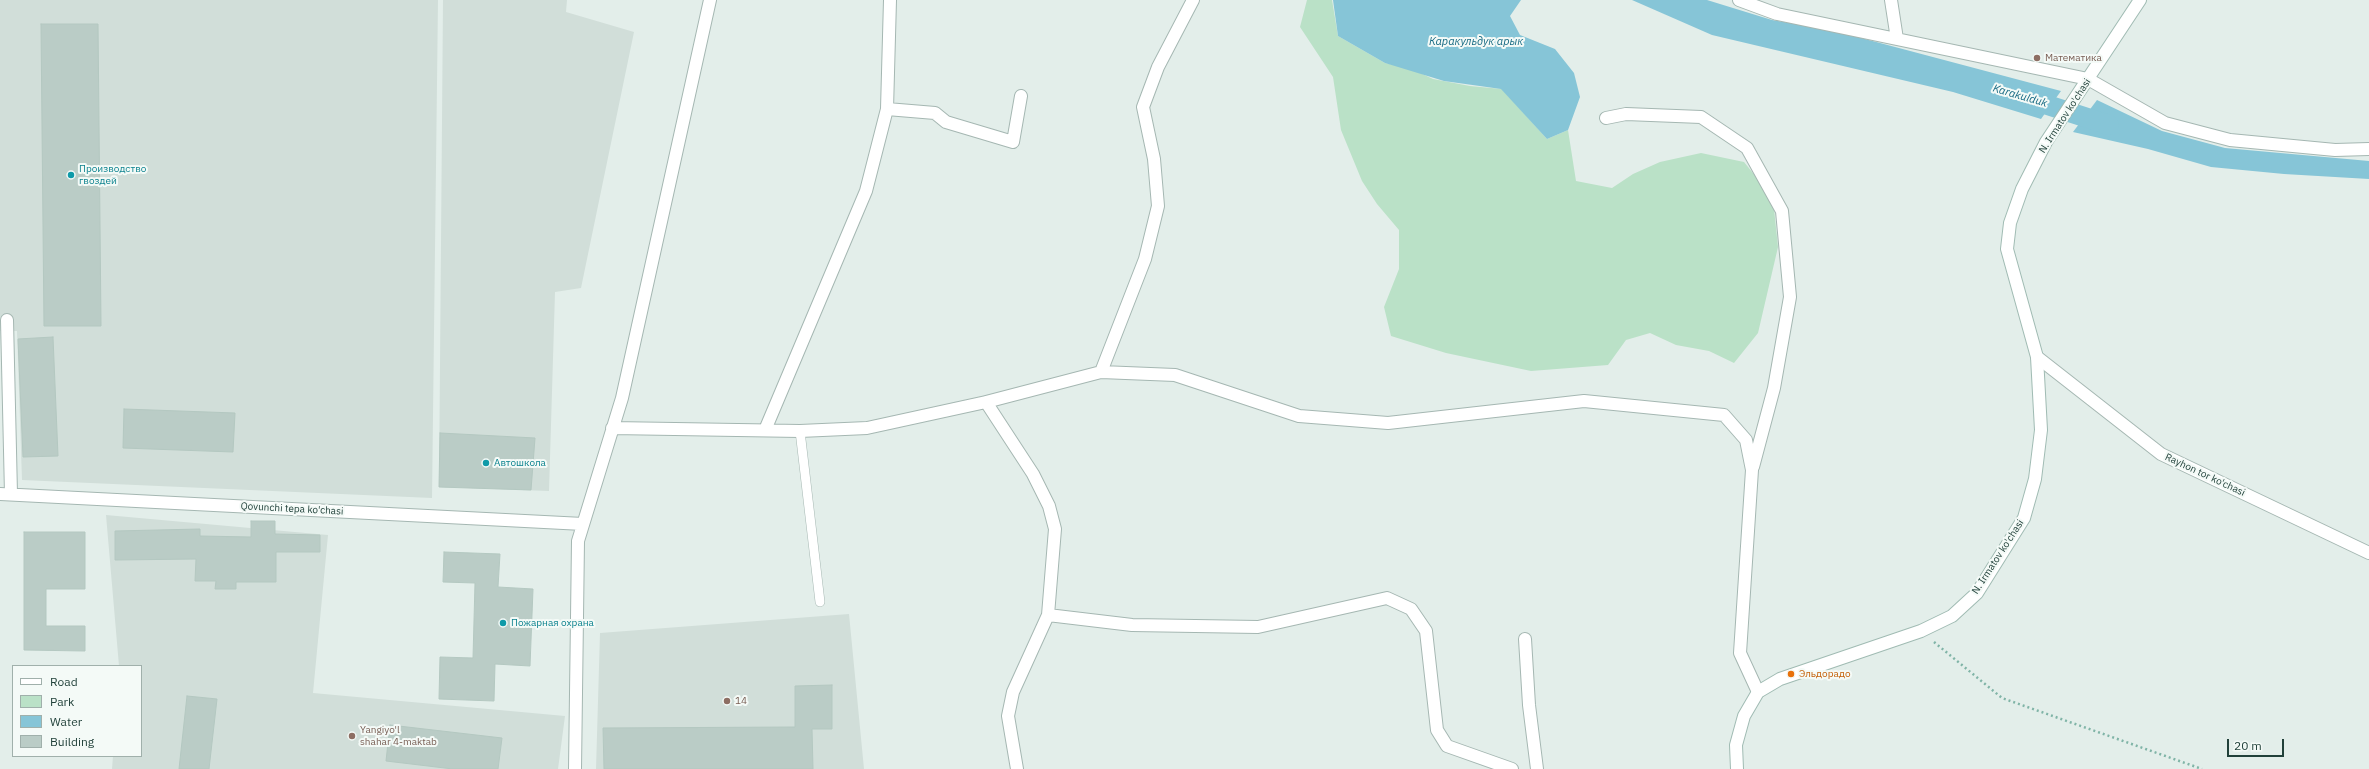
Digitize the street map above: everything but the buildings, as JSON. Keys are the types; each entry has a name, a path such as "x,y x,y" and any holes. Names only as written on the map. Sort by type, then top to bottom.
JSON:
{"street":[{"path":"575,769 578,541 622,398 710,0"},
{"path":"765,430 866,190 887,109 890,0"},
{"path":"1101,372 1145,259 1158,206 1154,159 1143,107 1158,67 1193,0"},
{"path":"1739,0 1777,14 2088,79 2165,123 2230,140 2336,150 2369,149"},
{"path":"1891,0 1897,40"},
{"name":"N. Irmatov ko'chasi","path":"1737,769 1736,745 1744,716 1758,692 1780,679 1920,631 1952,616 1977,593 2024,518 2035,479 2041,430 2037,357 2007,249 2010,223 2017,203 2046,142 2140,0"},
{"path":"887,109 936,113 946,122 1013,142 1021,96"},
{"path":"1606,118 1626,114 1701,117 1747,148 1782,211 1790,297 1774,388 1752,470 1740,653 1758,692"},
{"path":"5,494 7,320"},
{"name":"Rayhon tor ko'chasi","path":"2037,357 2161,454 2369,553"},
{"path":"612,428 800,431 866,428 986,402 1101,372 1175,374 1299,416 1388,423 1584,401 1724,415 1746,440 1752,470"},
{"path":"986,402 1032,474 1049,506 1055,529 1048,615 1013,692 1008,716 1017,769"},
{"name":"Qovunchi tepa ko'chasi","path":"5,494 583,524"},
{"path":"1048,615 1132,625 1258,627 1387,598 1411,609 1426,630 1437,730 1447,746 1512,769"},
{"path":"1525,639 1529,706 1537,769"}],"lane":[{"path":"800,431 820,602"}],"path":[{"path":"1920,631 2002,698 2202,769"}],"shaded area":[{"path":"0,0 438,0 432,498 22,480 17,331 0,331"},
{"path":"443,0 567,0 566,12 634,32 581,288 555,292 549,491 439,487"},
{"path":"106,515 328,535 313,693 565,716 558,769 112,769 113,757 142,757 142,665 119,665"},
{"name":"14","path":"849,614 864,769 596,769 600,633"}],"green space":[{"path":"1307,0 1332,0 1338,36 1385,63 1410,68 1433,79 1470,86 1502,89 1547,139 1568,130 1576,181 1612,188 1633,174 1660,162 1701,153 1744,162 1765,188 1774,209 1778,247 1758,333 1734,363 1709,351 1676,345 1650,333 1626,340 1608,365 1531,371 1446,353 1391,336 1384,307 1399,269 1399,230 1377,204 1362,181 1341,130 1333,77 1300,27"}],"water":[{"name":"Каракульдук арык","path":"1333,0 1521,0 1510,16 1520,35 1555,49 1574,73 1580,97 1568,130 1547,139 1501,89 1444,81 1385,63 1338,36"},
{"path":"1632,0 1707,0 1772,20 1831,30 2061,91 2041,119 1953,92 1712,35"},
{"path":"2097,100 2162,131 2225,148 2369,161 2369,179 2284,174 2211,167 2148,149 2073,132"}],"waterway":[{"name":"Karakulduk","path":"2026,98 2109,125"}],"place":[{"name":"Математика","path":"2037,58"},
{"name":"Производство гвоздей","path":"71,175"},
{"name":"Автошкола","path":"486,463"},
{"name":"Пожарная охрана","path":"503,623"},
{"name":"Эльдорадо","path":"1791,674"},
{"name":"14","path":"727,701"},
{"name":"Yangiyo'l shahar 4-maktab","path":"352,736"}]}
